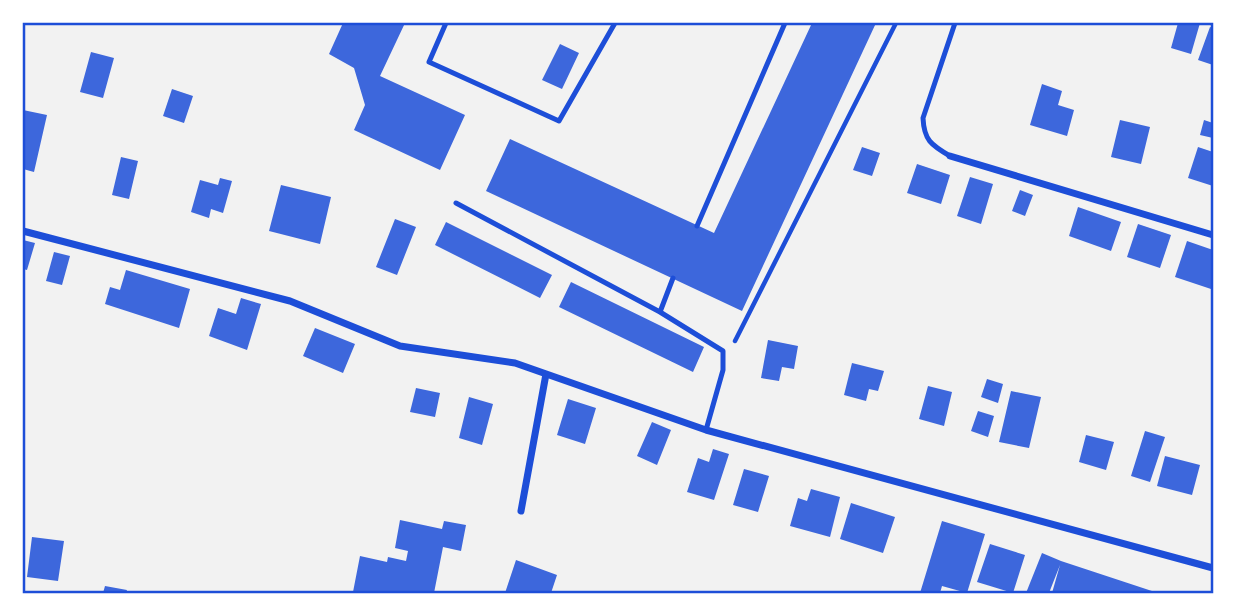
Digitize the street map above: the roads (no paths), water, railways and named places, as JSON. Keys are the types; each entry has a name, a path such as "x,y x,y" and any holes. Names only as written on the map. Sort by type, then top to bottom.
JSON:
{"street":[{"path":"950,156 1213,235"},
{"path":"23,231 290,301 400,346 515,363 706,430 1213,568"},
{"path":"521,511 546,374"}],"lane":[{"path":"446,23 429,62 559,121 615,23"},
{"path":"697,226 785,23"},
{"path":"950,156 928,144 923,118 956,23"},
{"path":"456,203 660,312 723,351 723,365 706,430"},
{"path":"660,312 673,278"}]}
